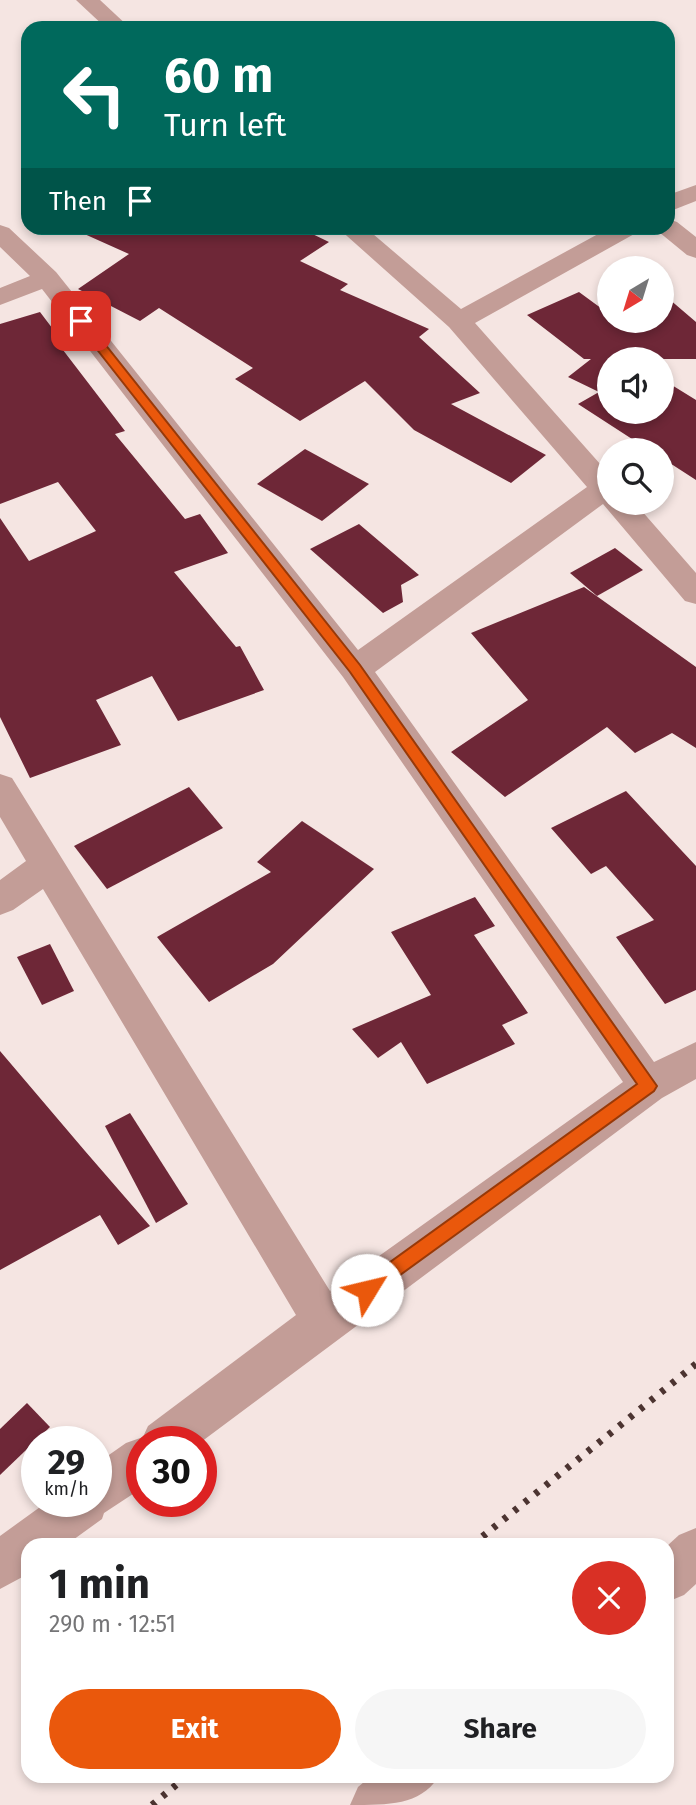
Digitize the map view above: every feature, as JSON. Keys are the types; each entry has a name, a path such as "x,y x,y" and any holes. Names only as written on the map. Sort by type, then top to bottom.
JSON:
{"street":[{"path":"87,0 111,21"},
{"path":"675,202 696,192"},
{"path":"0,233 47,278 355,669 648,1086"},
{"path":"675,233 696,250"},
{"path":"359,235 459,321 597,479"},
{"path":"459,321 614,235"},
{"path":"0,297 47,278"},
{"path":"355,669 597,503"},
{"path":"628,515 696,593"},
{"path":"0,788 324,1321"},
{"path":"0,900 47,866"},
{"path":"185,1426 324,1321 648,1086 696,1059"},
{"path":"36,1538 65,1517"},
{"path":"0,1565 21,1549"},
{"path":"674,1572 696,1552"},
{"path":"376,1805 404,1783"}],"building":[{"path":"87,235 314,235 329,242 300,261 348,284 340,290 429,329 419,337 480,393 451,404 546,455 511,483 414,430 365,381 300,421 235,379 253,368 159,308 140,321 78,289 129,254"},
{"path":"579,292 597,305 597,333 674,333 674,303 696,322 696,359 674,359 674,347 597,347 597,391 568,377 591,359 584,359 527,315"},
{"path":"40,312 68,349 63,350 125,431 115,434 185,519 200,514 228,553 174,572 236,647 240,646 264,690 178,721 152,676 96,700 121,745 30,778 0,717 0,518 29,561 96,531 58,482 0,504 0,324"},
{"path":"674,386 696,400 696,480 674,466 674,438 630,438 609,424 674,424"},
{"path":"597,393 597,416 578,404"},
{"path":"305,449 369,484 322,521 257,484"},
{"path":"359,524 419,575 401,585 403,602 383,613 310,549"},
{"path":"615,548 643,570 597,596 570,573"},
{"path":"584,587 696,667 696,748 672,733 635,753 607,727 505,797 451,752 528,700 471,633"},
{"path":"189,787 223,828 107,889 74,846"},
{"path":"626,791 696,866 696,990 665,1004 616,937 654,920 606,866 591,874 551,828"},
{"path":"302,821 374,869 273,964 209,1002 157,937 271,872 257,862"},
{"path":"475,897 495,926 474,935 528,1013 502,1025 515,1044 427,1084 401,1042 378,1058 352,1029 431,995 391,932"},
{"path":"50,944 74,991 42,1005 17,957"},
{"path":"0,1051 150,1226 118,1245 100,1215 0,1270"},
{"path":"130,1113 188,1204 156,1223 105,1126"},
{"path":"27,1403 49,1426 21,1426 21,1455 0,1475 0,1429"}],"railway":[{"path":"481,1538 696,1364"},
{"path":"152,1805 179,1783"}],"route":[{"path":"81,321 355,669 648,1086 367,1290"}]}
